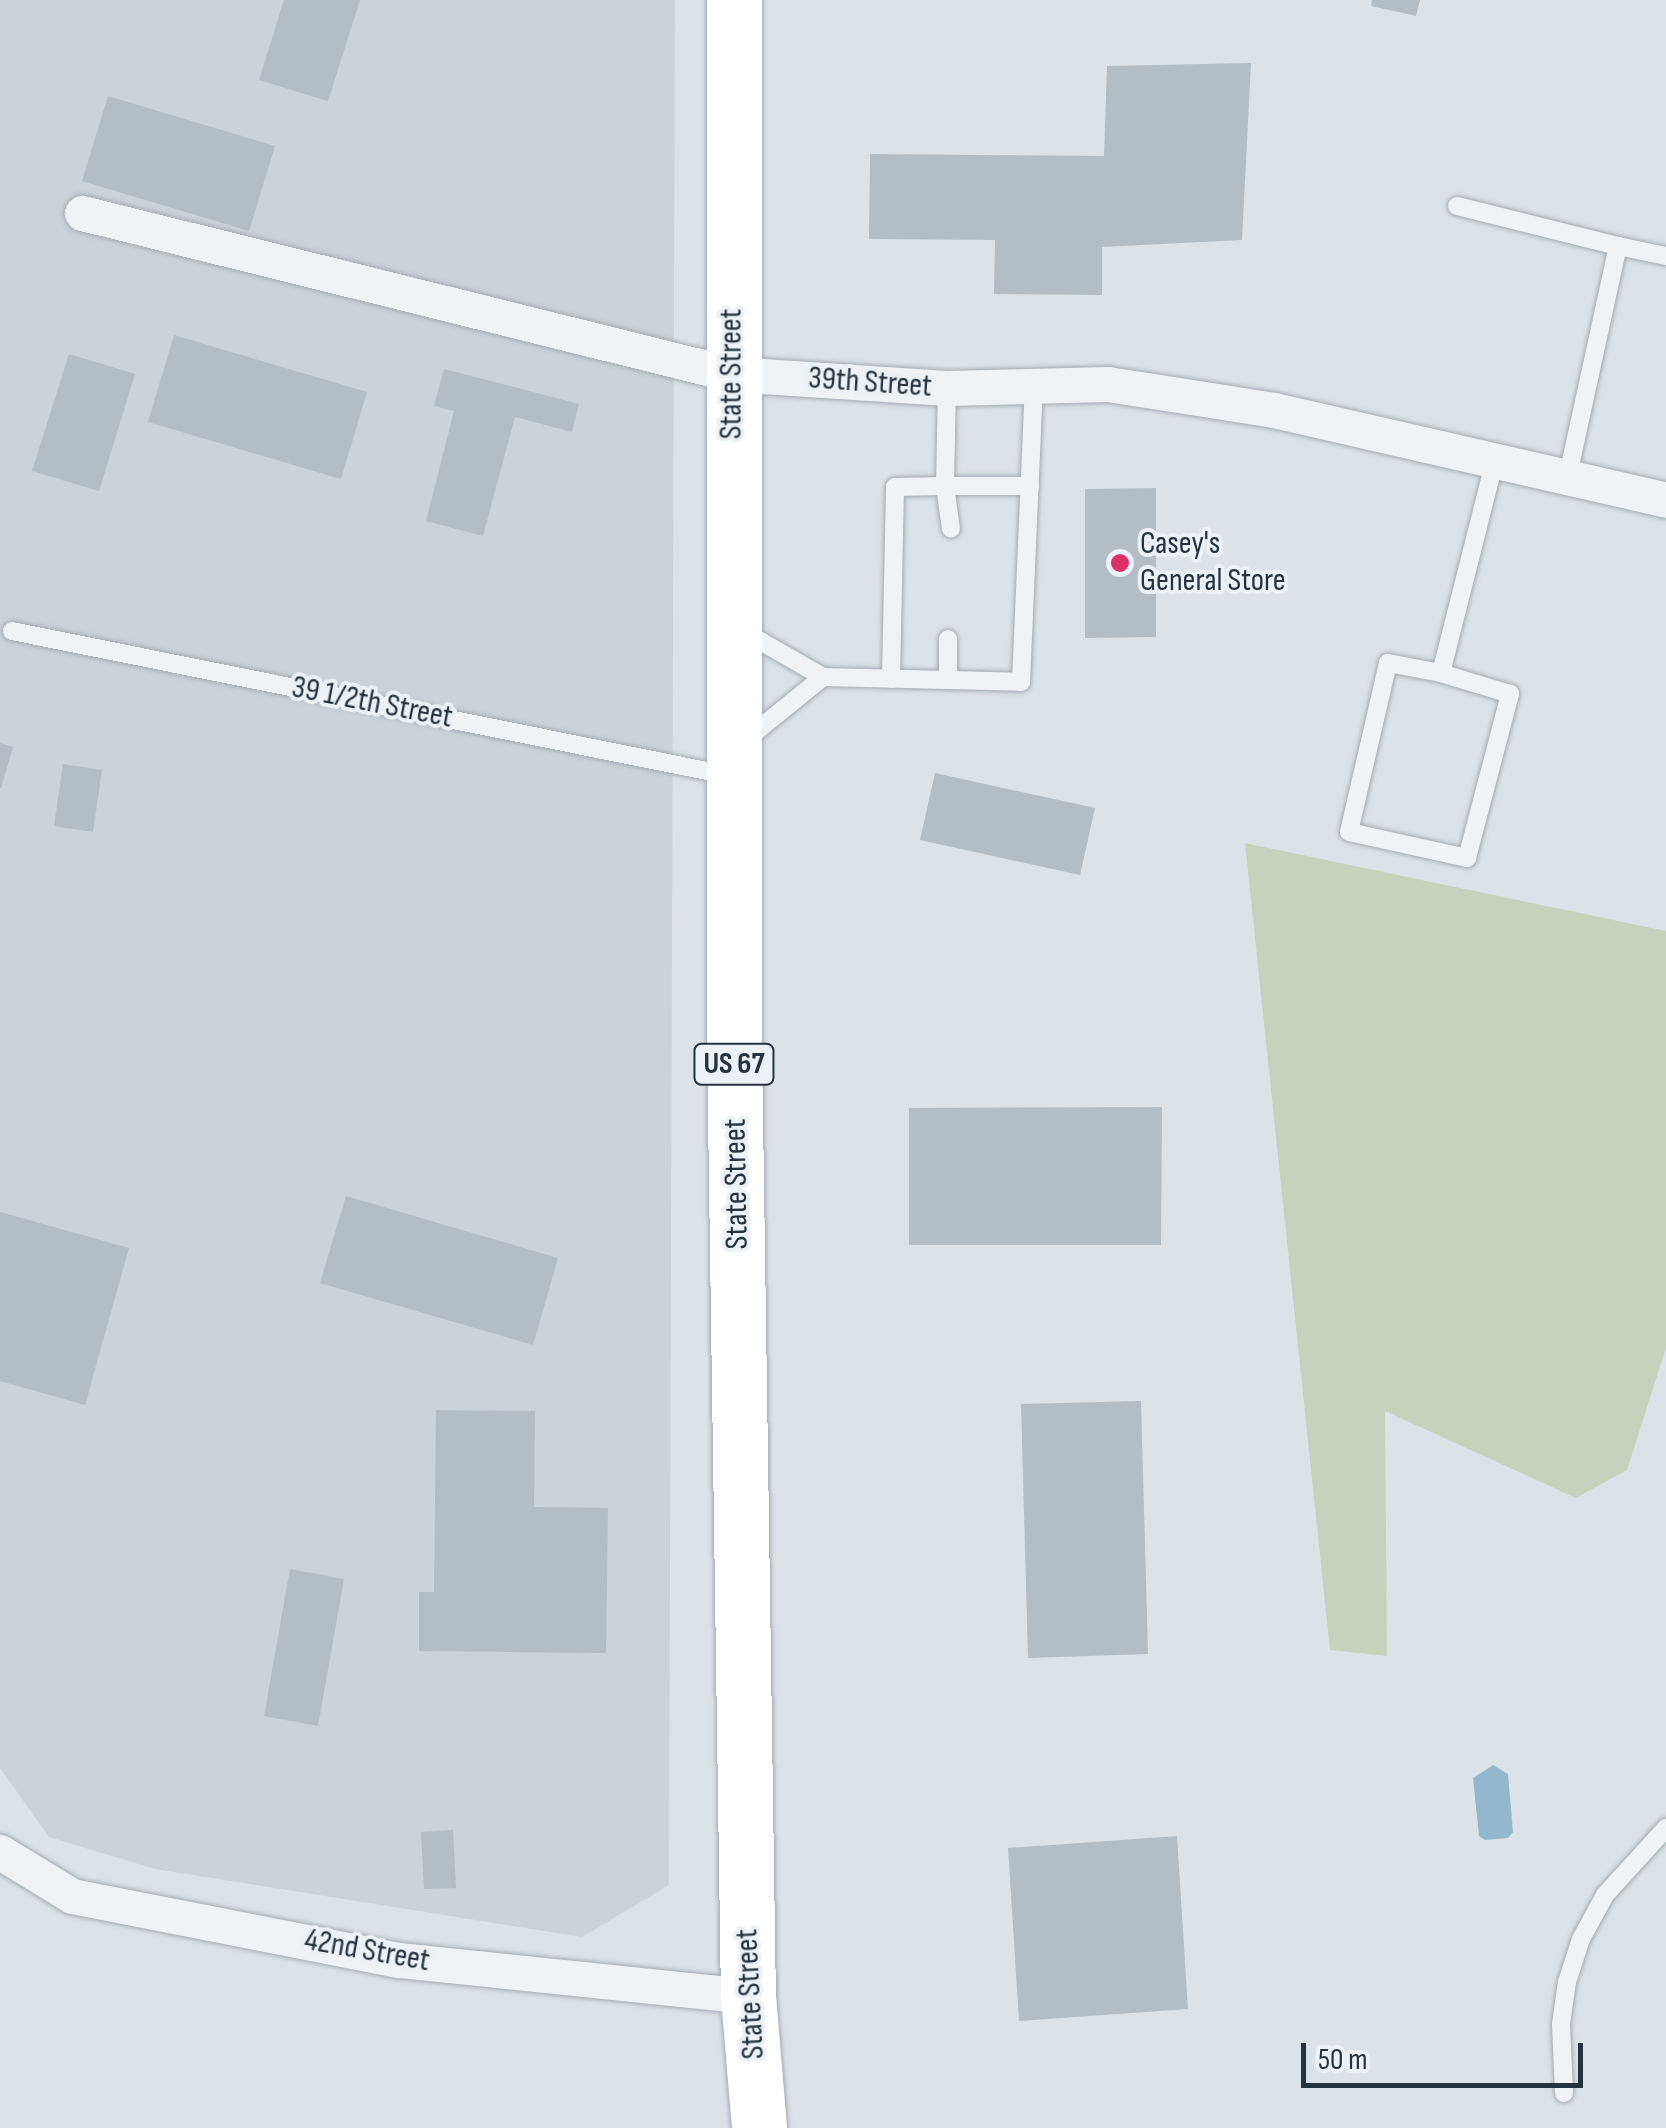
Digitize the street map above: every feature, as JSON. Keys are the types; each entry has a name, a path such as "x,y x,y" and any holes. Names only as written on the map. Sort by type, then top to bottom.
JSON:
{"main road":[{"name":"State Street","path":"734,0 732,764 748,1996 759,2128"}],"street":[{"name":"39th Street","path":"82,213 732,374 947,388 1108,384 1274,410 1666,500"},
{"name":"42nd Street","path":"0,1852 72,1896 398,1960 748,1996"}],"lane":[{"path":"1457,206 1666,256"},
{"path":"1568,475 1618,246"},
{"path":"732,625 823,678 1021,682 1034,386"},
{"path":"947,388 945,486 951,529"},
{"path":"1441,673 1495,460"},
{"path":"892,679 895,486 1030,486"},
{"name":"39 1/2th Street","path":"12,631 732,764"},
{"path":"948,639 948,680"},
{"path":"1388,663 1441,673 1510,694 1467,858 1348,832 1388,663"},
{"path":"732,764 823,678"},
{"path":"1564,2093 1561,2024 1567,1982 1580,1939 1605,1895 1666,1828"}],"shaded area":[{"path":"0,0 675,0 669,1885 582,1937 155,1869 49,1837 0,1768"}],"green space":[{"path":"1245,843 1666,931 1666,1348 1627,1470 1576,1498 1385,1411 1387,1656 1330,1650"}],"water":[{"path":"1493,1765 1508,1774 1513,1832 1508,1838 1485,1840 1479,1836 1473,1778"}],"building":[{"path":"284,0 360,0 328,101 259,80"},
{"path":"1372,0 1420,0 1416,16 1371,6"},
{"path":"1251,63 1242,240 1102,247 1102,295 994,294 995,240 869,239 870,154 1104,156 1107,66"},
{"path":"108,96 275,146 249,231 82,181"},
{"path":"174,335 367,392 341,479 148,422"},
{"path":"69,354 135,374 99,491 32,471"},
{"path":"444,369 579,404 572,432 515,417 483,536 426,521 454,411 434,406"},
{"name":"Casey's General Store","path":"1156,488 1156,637 1085,638 1085,489"},
{"path":"0,743 13,747 1,788 0,788"},
{"path":"63,764 102,770 93,832 54,826"},
{"path":"935,773 1095,808 1080,875 920,840"},
{"path":"1162,1107 1161,1245 909,1245 909,1108"},
{"path":"346,1196 558,1258 533,1345 320,1283"},
{"path":"0,1212 129,1248 85,1405 0,1381"},
{"path":"1141,1401 1148,1654 1028,1658 1021,1404"},
{"path":"436,1410 535,1411 534,1507 608,1508 606,1653 419,1651 419,1592 434,1592"},
{"path":"290,1569 344,1579 318,1726 264,1716"},
{"path":"453,1830 456,1888 424,1889 421,1832"},
{"path":"1177,1836 1188,2009 1019,2021 1008,1848"}],"place":[{"name":"Casey's General Store","path":"1120,563"}]}
